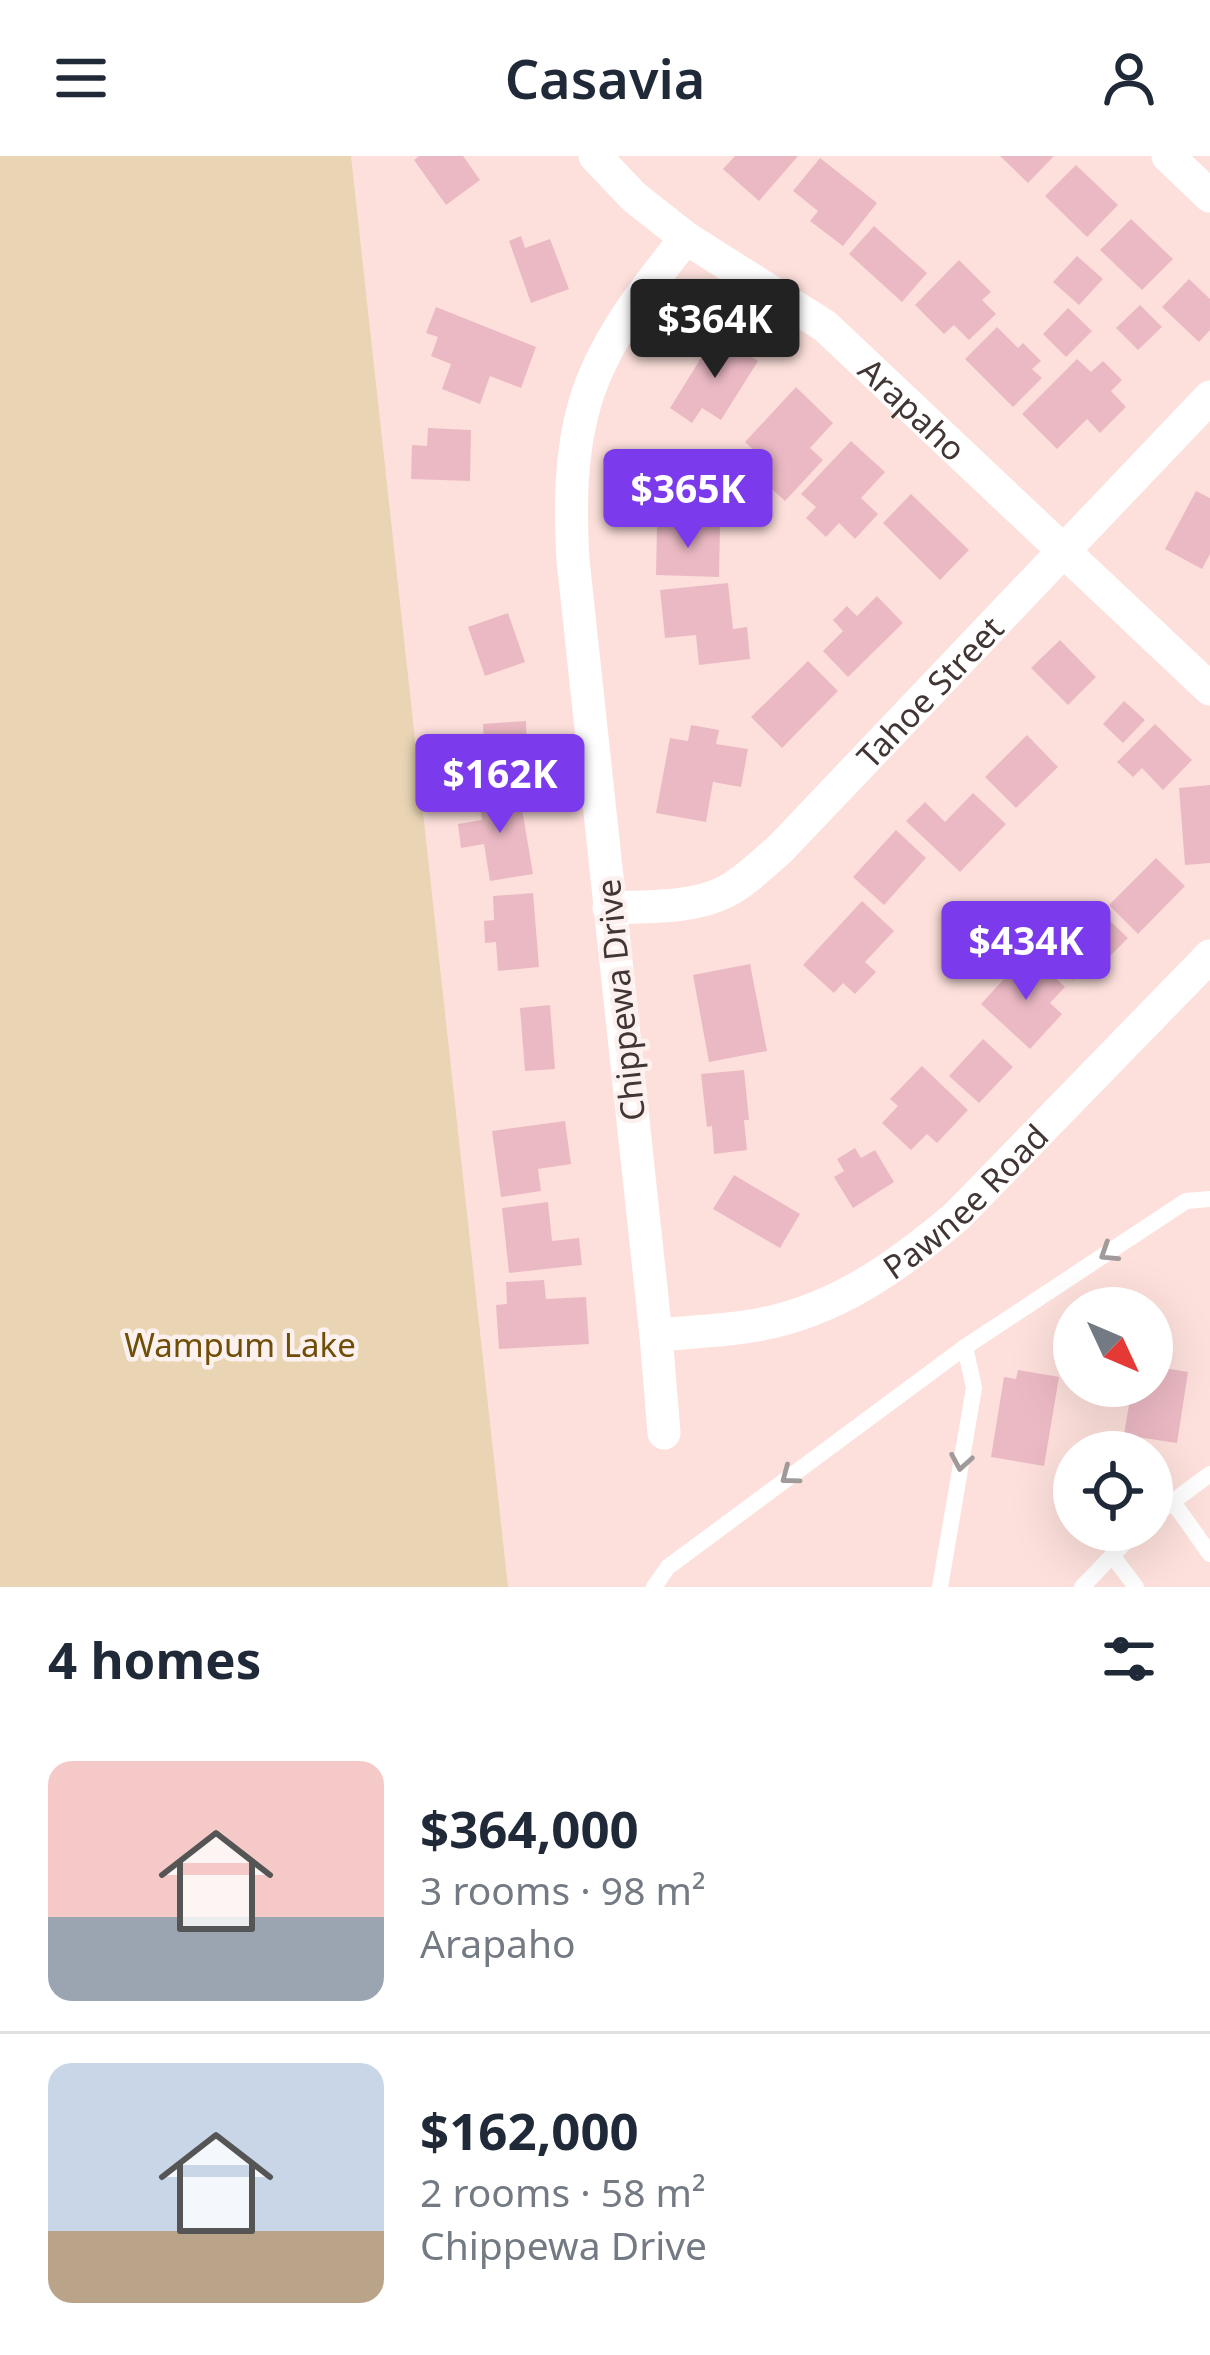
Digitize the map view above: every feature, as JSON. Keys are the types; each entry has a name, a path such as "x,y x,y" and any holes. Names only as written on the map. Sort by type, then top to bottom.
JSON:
{"street":[{"name":"Arapaho","path":"595,156 634,196 686,238 825,326 1210,689"},
{"path":"1168,156 1210,196"},
{"name":"Chippewa Drive","path":"664,1433 570,508 585,403 637,300 686,238"},
{"name":"Tahoe Street","path":"609,908 698,902 728,891 779,850 1210,397"},
{"name":"Pawnee Road","path":"656,1335 754,1326 798,1315 867,1285 957,1216 1210,956"}],"lane":[{"path":"654,1587 668,1567 965,1347 1186,1201 1210,1199"},
{"path":"940,1587 974,1388 965,1347"},
{"path":"1210,1474 1174,1502 1210,1554"},
{"path":"1082,1587 1116,1551"},
{"path":"1112,1555 1136,1587"}],"green space":[{"name":"Wampum Lake","path":"0,156 351,156 508,1587 0,1587"}],"building":[{"path":"463,156 480,180 446,205 414,160"},
{"path":"735,156 798,156 759,201 723,169"},
{"path":"1000,156 1054,156 1028,183"},
{"path":"820,158 877,203 843,246 810,221 818,211 793,191"},
{"path":"1076,165 1118,205 1087,237 1045,196"},
{"path":"1131,219 1173,259 1142,290 1100,250"},
{"path":"874,226 927,273 902,302 849,254"},
{"path":"521,236 525,248 550,239 569,289 531,303 509,241"},
{"path":"1077,256 1103,279 1079,305 1053,282"},
{"path":"959,260 991,292 982,300 996,314 969,340 954,325 944,334 915,305"},
{"path":"1189,279 1210,299 1210,330 1199,342 1162,307"},
{"path":"1140,305 1162,327 1138,350 1116,328"},
{"path":"436,307 536,347 521,388 490,376 480,404 442,389 451,364 431,356 438,337 426,333"},
{"path":"1068,308 1092,331 1066,357 1043,334"},
{"path":"997,327 1018,348 1023,343 1041,361 1032,369 1042,378 1013,407 965,359"},
{"path":"716,334 758,361 721,420 702,408 692,423 670,408"},
{"path":"1077,359 1091,372 1103,361 1122,380 1111,391 1126,407 1100,433 1087,419 1057,449 1022,414"},
{"path":"796,387 833,423 810,448 823,460 785,501 746,465 757,453 745,442"},
{"path":"428,428 471,430 470,481 411,479 412,445 427,446"},
{"path":"851,441 885,472 861,498 878,514 855,539 839,523 826,537 806,518 816,507 801,494"},
{"path":"1196,491 1210,498 1210,554 1202,569 1165,549"},
{"path":"911,494 969,550 940,580 883,523"},
{"path":"657,526 720,527 719,577 656,575"},
{"path":"728,583 733,629 747,627 750,659 699,665 696,635 665,638 660,590"},
{"path":"877,596 903,623 848,677 823,651 843,631 833,620 847,606 857,616"},
{"path":"508,613 525,662 485,676 468,627"},
{"path":"1060,640 1096,677 1068,705 1031,668"},
{"path":"808,661 838,691 782,748 751,717"},
{"path":"1124,701 1145,720 1123,743 1103,724"},
{"path":"526,721 528,779 486,781 483,724"},
{"path":"1155,724 1192,760 1163,790 1142,768 1133,777 1117,762"},
{"path":"691,725 719,730 716,744 748,749 741,787 713,782 706,822 656,813 670,738 688,741"},
{"path":"1027,735 1058,767 1016,808 985,777"},
{"path":"1210,785 1210,863 1185,865 1179,788"},
{"path":"519,791 533,874 490,881 484,844 461,848 458,824 482,820 478,797"},
{"path":"973,793 1006,824 960,872 906,821 925,802 945,822"},
{"path":"896,830 926,858 884,905 853,877"},
{"path":"1156,858 1185,886 1138,934 1109,905"},
{"path":"533,893 539,967 498,971 496,942 485,943 484,921 494,920 493,896"},
{"path":"862,901 894,931 865,962 876,972 855,994 843,983 834,993 803,965"},
{"path":"1089,901 1128,938 1109,957 1102,950 1073,980 1042,951"},
{"path":"1035,959 1065,987 1050,1003 1062,1014 1030,1049 981,1004 1014,968 1020,974"},
{"path":"750,964 767,1051 709,1062 693,975"},
{"path":"550,1005 555,1069 525,1071 520,1008"},
{"path":"983,1039 1013,1067 979,1103 949,1076"},
{"path":"922,1066 968,1110 937,1143 927,1134 911,1150 882,1123 898,1106 890,1099"},
{"path":"744,1070 747,1150 714,1154 701,1074"},
{"path":"565,1121 571,1164 538,1169 541,1191 501,1197 492,1131"},
{"path":"855,1148 861,1158 875,1150 894,1182 853,1208 834,1177 844,1171 837,1159"},
{"path":"734,1175 800,1214 780,1248 713,1209"},
{"path":"548,1202 552,1241 579,1238 582,1265 509,1273 502,1208"},
{"path":"544,1280 546,1299 586,1297 589,1344 499,1349 496,1305 507,1304 506,1282"},
{"path":"1018,1370 1053,1376 1054,1407 1044,1466 991,1457 1004,1377 1016,1379"},
{"path":"1173,1370 1188,1372 1177,1443 1173,1442 1173,1431 1125,1431 1129,1407 1173,1407"}]}
